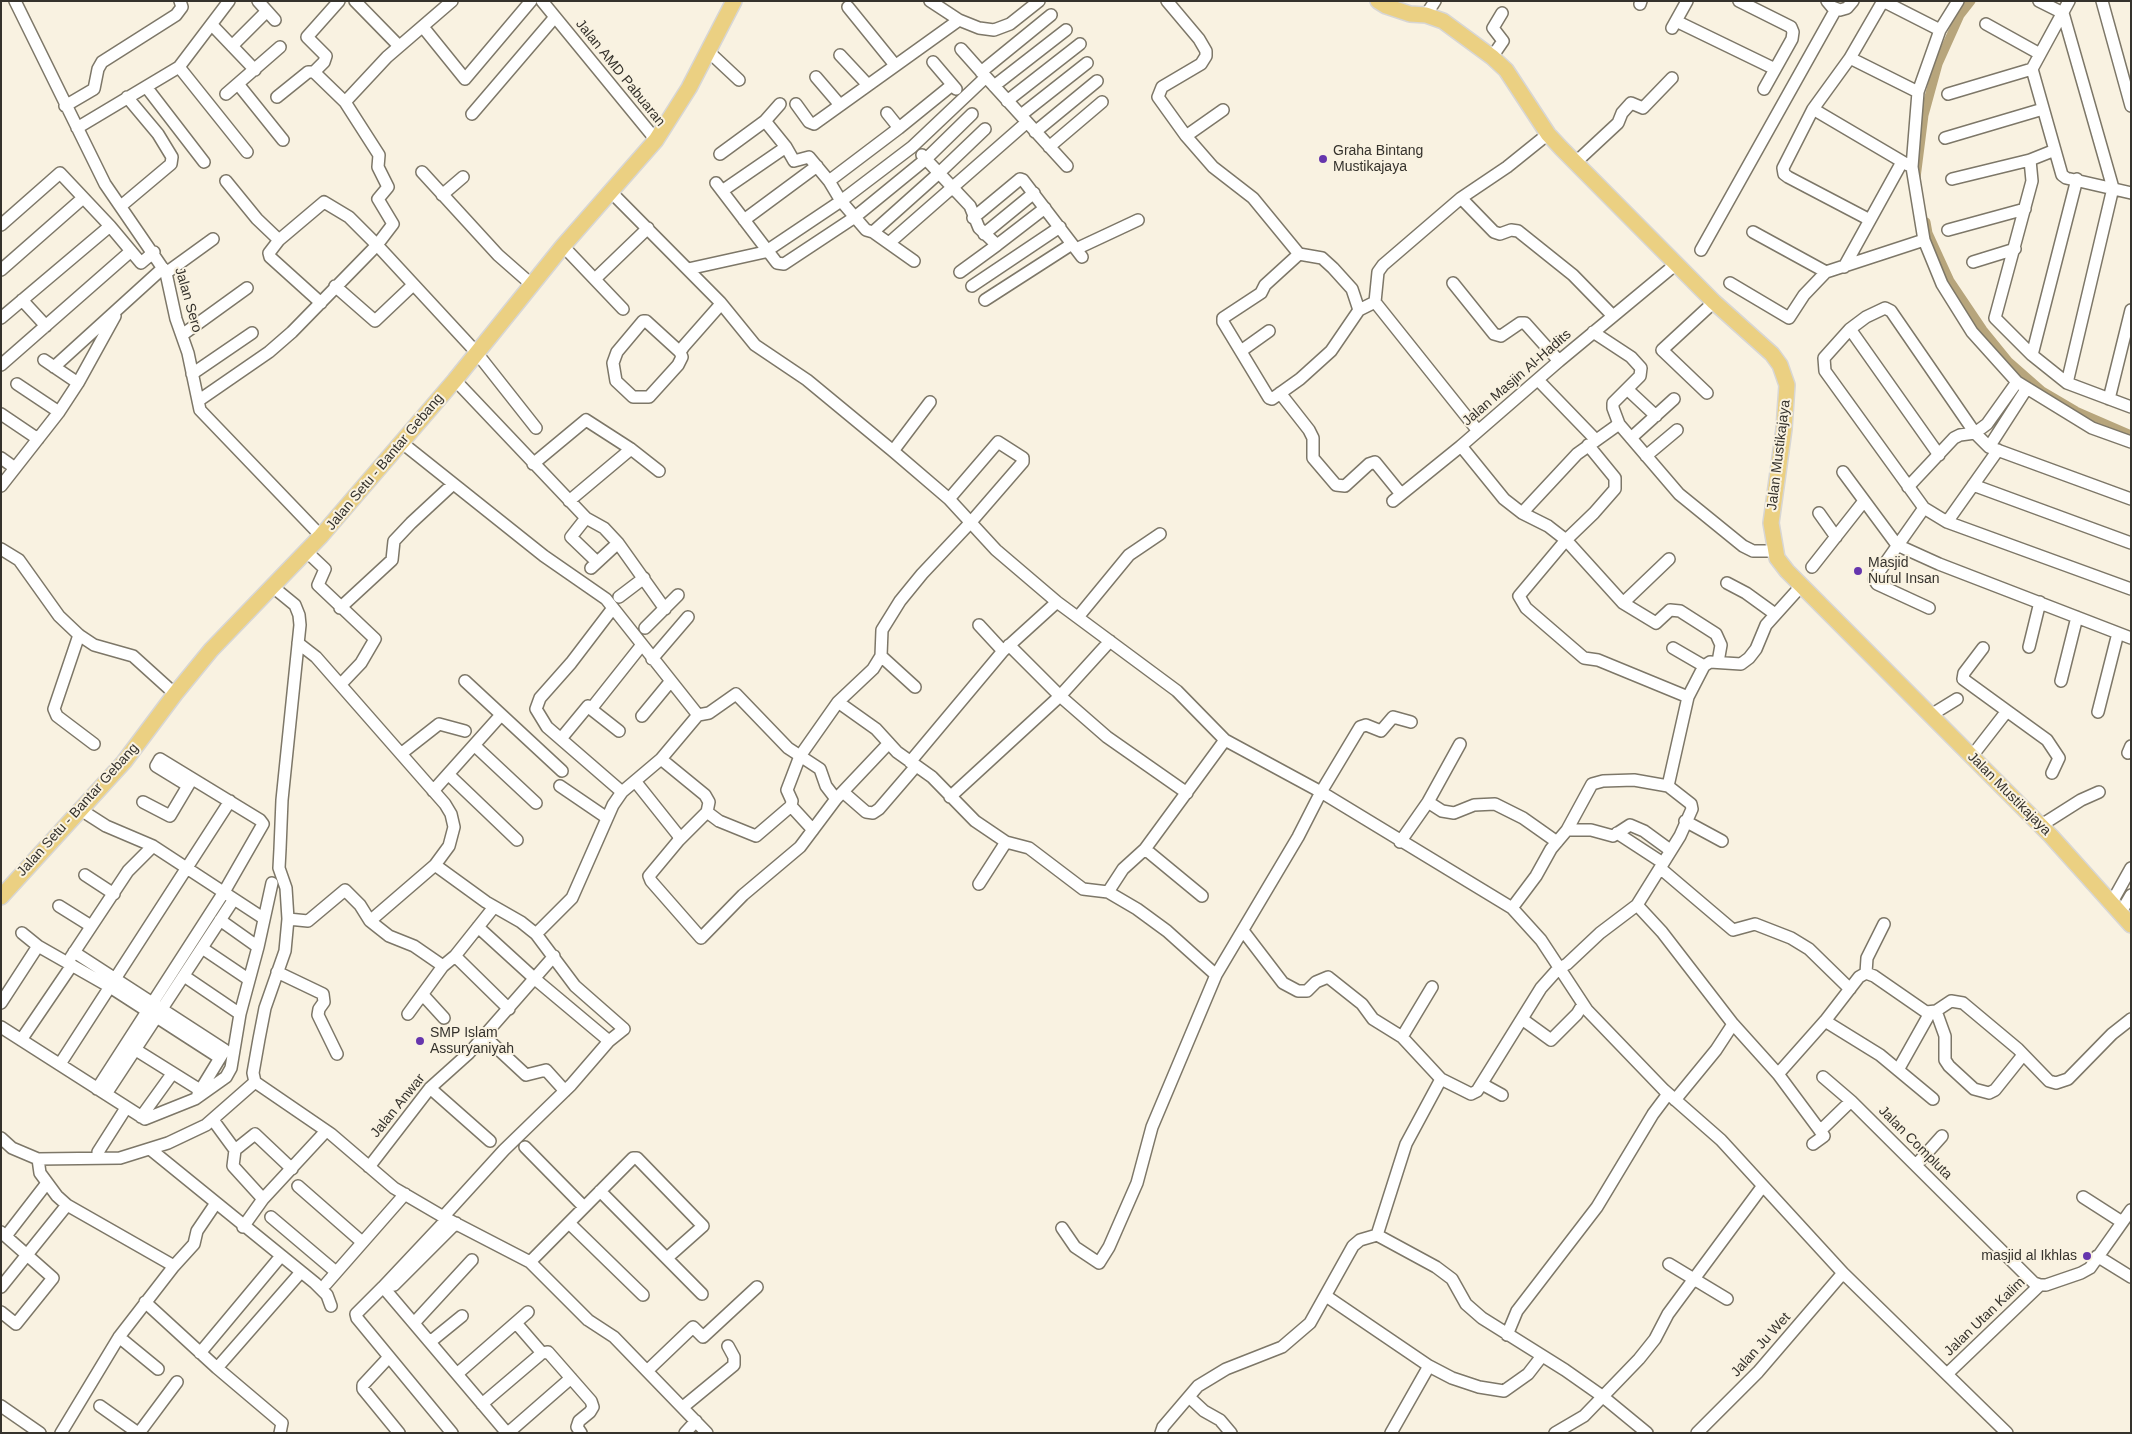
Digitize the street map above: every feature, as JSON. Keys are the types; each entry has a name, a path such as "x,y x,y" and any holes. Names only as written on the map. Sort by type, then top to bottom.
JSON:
{"main road":[{"name":"Jalan Setu - Bantar Gebang","path":"1,896 124,762 211,650 321,536 454,380 563,246 656,140 689,88 734,1"},
{"name":"Jalan Mustikajaya","path":"1378,1 1386,6 1410,14 1426,14 1443,21 1492,56 1506,70 1548,134 1714,302 1772,354 1780,365 1787,385 1784,429 1771,523 1774,551 1781,565 1972,756 2040,826 2131,925"}],"street":[{"name":"Jalan Sero","path":"15,1 106,184 165,270 198,401 204,416 321,536"},
{"path":"66,106 94,89 98,69 102,62 176,15 182,7 180,1"},
{"path":"77,128 127,97 147,88 179,67 212,26 229,1"},
{"path":"232,46 270,16 258,1"},
{"path":"314,72 324,62 326,56 307,37 338,1"},
{"path":"355,1 399,46"},
{"path":"345,102 366,78 399,46 452,1"},
{"path":"423,27 465,79 531,1"},
{"name":"Jalan AMD Pabuaran","path":"542,1 656,140"},
{"path":"930,1 959,20 979,28 994,30 1010,24 1039,1"},
{"path":"1167,1 1206,51 1206,56 1201,64 1162,87 1158,92 1158,97 1186,136 1213,167 1252,198 1299,254 1322,258 1333,268 1352,290 1359,310"},
{"path":"1426,14 1435,1"},
{"path":"1687,1 1674,25 1775,69"},
{"path":"1739,1 1791,26 1792,39 1764,90"},
{"path":"1701,250 1831,5 1847,8 1853,1"},
{"path":"1870,220 1784,174 1782,168 1813,109 1850,58 1883,1 1940,30"},
{"path":"1958,1 1940,30 1918,92 1907,165 1924,240 1942,284 1972,332 2022,385 2092,428 2131,442"},
{"path":"2039,1 2062,13 2113,188 2067,383"},
{"path":"2069,1 2032,69 2062,175 2066,178 2131,193"},
{"path":"2102,1 2131,106"},
{"path":"848,7 895,65"},
{"path":"1492,56 1503,41 1493,28 1502,13"},
{"path":"688,269 768,251 840,201 912,147 964,97 987,78 1051,15"},
{"path":"472,114 555,17"},
{"path":"796,104 811,124 959,20"},
{"path":"1986,24 2040,54"},
{"path":"212,26 255,70"},
{"path":"987,78 1066,30"},
{"path":"1007,101 1080,44"},
{"path":"226,94 280,47"},
{"path":"960,49 1067,166"},
{"path":"708,51 739,80"},
{"path":"840,55 868,85"},
{"path":"1850,58 1918,92"},
{"path":"933,62 964,97"},
{"path":"889,243 953,189 1023,119 1087,62"},
{"path":"179,67 247,152"},
{"path":"1948,94 2032,69"},
{"path":"198,401 269,352 292,332 377,245 393,224 378,200 388,185 378,167 379,155 345,102 314,72 308,72 277,96"},
{"path":"816,78 840,105"},
{"path":"1575,162 1618,123 1622,113 1631,103 1643,108 1672,78"},
{"path":"1035,132 1096,80"},
{"path":"238,84 283,140"},
{"path":"829,181 952,85"},
{"path":"147,88 204,162"},
{"path":"121,206 171,164 172,157 158,134 127,97"},
{"path":"1049,147 1102,102"},
{"path":"720,154 765,121 780,104"},
{"path":"1813,109 1907,165"},
{"path":"1945,138 2043,109"},
{"path":"1186,136 1222,110"},
{"path":"887,113 899,128"},
{"path":"786,147 719,187 777,263 784,264 855,217 926,158 972,114"},
{"path":"765,121 796,162 809,157 829,181 840,201 866,230 873,232 914,261"},
{"path":"873,232 940,173 985,129"},
{"path":"1478,431 1376,302 1378,272 1383,265 1461,198 1507,167 1548,134"},
{"path":"912,147 926,158 970,206 973,218 984,234 997,245"},
{"path":"1952,179 2030,160 2055,150"},
{"path":"2030,160 2032,181 1995,318 2032,355 2067,383 2131,407"},
{"path":"1844,266 1870,220 1907,165"},
{"path":"744,220 817,166"},
{"path":"422,172 498,255 531,284"},
{"path":"1,225 60,173 110,226 141,263 154,252"},
{"path":"442,195 463,177"},
{"path":"973,218 1020,179 1034,192 1077,250"},
{"path":"2032,355 2077,179"},
{"path":"226,181 257,219 279,240"},
{"path":"611,192 721,304 755,345 807,380 893,451 949,499 996,550 1057,602 1177,691 1225,740 1321,792 1400,842 1512,908 1541,940 1558,969 1583,1004 1671,1097 1721,1140 1762,1187 1843,1273 2007,1433"},
{"path":"984,234 1034,192"},
{"path":"1,270 84,198"},
{"path":"1461,198 1494,232 1500,234 1511,230 1518,231 1573,275 1613,316"},
{"path":"321,303 270,257 271,250 279,240 324,202 349,217 377,245 476,352 536,428"},
{"path":"960,272 1045,208"},
{"path":"1948,230 2025,209"},
{"path":"986,300 1077,250 1138,220"},
{"path":"1,318 110,226"},
{"path":"972,286 1060,227"},
{"path":"595,279 648,228"},
{"path":"1753,232 1826,272"},
{"path":"54,367 121,306 165,270 213,238"},
{"path":"1730,283 1789,318 1804,295 1826,272 1924,240"},
{"path":"563,246 623,309"},
{"path":"1973,262 2015,249"},
{"path":"1,366 131,251"},
{"path":"1299,254 1265,284 1261,293 1223,318 1269,398 1272,399 1280,393 1332,350 1359,310 1376,302"},
{"name":"Jalan Masjin Al-Hadits","path":"1676,264 1460,446 1504,499 1522,513 1548,526 1566,540 1624,603 1656,623 1670,610 1680,610 1716,634 1721,645 1718,662"},
{"path":"1453,283 1494,334 1501,336 1520,323 1525,323 1559,361"},
{"path":"336,286 375,320 413,285"},
{"path":"182,335 247,288"},
{"path":"22,300 46,326"},
{"path":"1707,393 1662,350 1714,302"},
{"path":"680,352 721,304"},
{"path":"1,486 59,412 78,383 121,306"},
{"path":"2131,499 1993,449 1975,433 1892,311 1886,308 1866,317 1850,329 1824,358 1824,371 1924,508 1947,522 2131,589"},
{"path":"2109,399 2131,310"},
{"path":"643,321 680,352 682,357 678,364 649,397 633,397 616,381 613,363 620,345 643,321"},
{"path":"1850,329 1938,455"},
{"path":"1241,351 1269,331"},
{"path":"1593,332 1631,357 1641,368 1640,376 1613,403 1619,424 1679,494 1743,546 1753,551 1774,551"},
{"path":"192,374 252,333"},
{"path":"44,360 78,383"},
{"path":"454,380 586,518 604,528 618,543 666,608"},
{"path":"1538,380 1592,442 1616,478 1617,483 1615,489 1566,540 1519,596 1526,608 1584,658 1598,660 1688,696"},
{"path":"16,384 59,412"},
{"path":"1908,487 1960,435 1975,433 1987,424 2022,385"},
{"path":"1947,522 1973,485 1993,449 2022,385"},
{"path":"1627,389 1656,416"},
{"path":"1280,393 1309,430 1313,438 1313,458 1338,486 1345,486 1368,464 1375,462 1397,498 1460,446"},
{"path":"1631,438 1674,399"},
{"path":"893,451 930,402"},
{"path":"1,414 38,439"},
{"path":"533,464 586,420 631,449 659,471"},
{"path":"1522,513 1592,442 1619,424"},
{"path":"1646,456 1677,430"},
{"path":"401,442 452,485 544,556 606,599 652,660 698,715"},
{"path":"707,812 719,821 756,836 791,806 792,801 786,790 800,756 838,702 873,670 881,656 882,630 900,602 922,574 971,522 1023,462 1020,454 998,442 949,499"},
{"path":"569,501 631,449"},
{"path":"1,458 15,468"},
{"path":"1843,472 1897,545 1939,564 2131,638"},
{"path":"340,608 392,560 394,541 452,485"},
{"path":"1973,485 2131,543"},
{"path":"1812,567 1864,501"},
{"path":"1924,508 1874,575 1874,581 1929,608"},
{"path":"1819,513 1836,537"},
{"path":"586,518 571,537 594,565 618,543"},
{"path":"1078,617 1129,555 1160,534"},
{"path":"1,549 19,560 59,616 79,635 94,645 133,656 175,694"},
{"path":"307,552 324,567 325,571 318,585 340,608 375,639 360,663 341,684"},
{"path":"1624,603 1669,559"},
{"path":"619,596 644,578"},
{"path":"1727,583 1746,593 1775,614"},
{"path":"1668,786 1688,696 1704,666 1710,662 1741,664 1749,658 1756,649 1761,633 1775,614 1802,585"},
{"path":"273,587 295,605 300,625 282,800 279,868 286,888 288,919 285,951 265,1008 253,1073 255,1082 326,1131 368,1167 405,1194 449,1220 530,1262 588,1320 614,1337 707,1433"},
{"path":"645,628 678,595"},
{"path":"536,934 572,898 607,818 622,792 661,759 698,715 709,713 736,694 788,748 820,769 826,786 866,812 873,812 879,809 1006,648 1057,602"},
{"path":"2028,647 2040,602"},
{"path":"613,608 571,663 540,698 536,709 547,727 622,792"},
{"path":"652,660 688,617"},
{"path":"2061,681 2077,617"},
{"path":"979,625 1107,736 1187,793"},
{"path":"2098,712 2118,633"},
{"path":"79,635 54,709 57,716 94,744"},
{"path":"950,797 1060,696 1110,641"},
{"path":"298,643 316,657 341,684 359,708 402,753 451,814 454,827 449,846 435,865 370,920"},
{"path":"591,709 641,646"},
{"path":"1673,648 1704,666"},
{"path":"1983,648 1963,675 1963,679 2046,740 2059,758 2052,773"},
{"path":"881,656 916,687"},
{"path":"465,681 562,772"},
{"path":"642,716 670,682"},
{"path":"1930,715 1956,699"},
{"path":"838,702 876,729 888,743 932,777 975,821 1006,842 1029,848 1084,889 1108,892 1167,931 1216,974"},
{"path":"564,735 588,706 619,731"},
{"path":"1972,756 2007,711"},
{"path":"433,791 501,715"},
{"path":"1062,1228 1075,1247 1099,1262 1109,1247 1137,1183 1150,1132 1216,974 1244,932 1298,837 1321,792 1360,726 1366,725 1382,731 1393,717 1411,722"},
{"path":"402,753 439,724 465,732"},
{"path":"1108,892 1124,870 1145,849 1225,740"},
{"path":"661,759 705,795 709,802 707,812 679,840 649,876 650,881 701,938 742,894 800,847 839,796 888,743"},
{"path":"1400,842 1428,802 1460,744"},
{"path":"474,745 536,803"},
{"path":"448,774 517,840"},
{"path":"1244,932 1283,984 1298,991 1307,991 1316,982 1328,977 1362,1004 1373,1019 1402,1037 1441,1079 1471,1094 1477,1091 1482,1084 1541,988 1558,969 1567,964 1600,933 1637,905 1685,822 1692,808 1691,804 1668,786 1634,780 1595,782 1579,804 1567,830 1512,908"},
{"path":"635,781 678,835 679,840"},
{"path":"101,1091 136,1050 155,1010 184,976 220,920 229,896 263,824 260,820 230,801 190,782 170,816 143,802"},
{"path":"560,786 607,818"},
{"path":"2040,826 2098,792"},
{"path":"60,1064 230,801"},
{"path":"1428,802 1442,811 1454,813 1474,805 1495,804 1523,818 1557,842"},
{"path":"791,806 813,830"},
{"path":"81,810 106,826 153,846 263,918"},
{"path":"1685,822 1722,841"},
{"path":"1567,830 1591,830 1613,836 1626,826 1634,826 1670,850"},
{"path":"1617,833 1661,865 1733,930 1755,924 1791,938 1809,949 1850,989"},
{"path":"979,884 1006,842"},
{"path":"21,1040 70,964 74,952 128,871 153,846"},
{"path":"1145,849 1202,896"},
{"path":"435,865 494,907 508,912 536,934 575,986 624,1029 609,1041 565,1091 504,1150 449,1220 356,1314 357,1318 452,1433"},
{"path":"2116,907 2131,868"},
{"path":"85,875 114,894"},
{"path":"1,1027 141,1117 148,1119 198,1095 230,1073 240,1014 258,947 272,883"},
{"path":"288,919 308,921 345,890 370,920 389,936 414,946 443,966"},
{"path":"2116,907 2131,894"},
{"path":"101,1091 229,896"},
{"path":"1637,905 1662,932 1733,1024 1778,1074 1824,1136 1813,1144"},
{"path":"59,906 91,926"},
{"path":"408,1014 443,966 455,956 494,907"},
{"path":"220,920 258,947"},
{"path":"1866,974 1867,958 1884,924"},
{"path":"478,927 535,979 609,1041"},
{"path":"22,933 38,946 70,964 113,983"},
{"path":"1,1002 38,946"},
{"path":"202,948 248,979"},
{"path":"74,952 113,983 223,1054"},
{"path":"455,956 509,1009"},
{"name":"Jalan Anwar","path":"368,1167 430,1088 484,1036 554,956"},
{"path":"277,972 323,994 324,1002 319,1009 318,1016 337,1054"},
{"path":"1778,1074 1825,1021 1859,977 1866,974 1874,976 1933,1012 1945,1036 1946,1060 1949,1066 1974,1089 1991,1092 2023,1055"},
{"path":"184,976 240,1014"},
{"path":"1402,1037 1432,987"},
{"path":"423,995 444,1018"},
{"path":"1898,1070 1933,1012 1951,1001 1963,1003 2011,1042 2049,1081 2056,1083 2063,1082 2112,1034 2131,1019"},
{"path":"1522,1019 1551,1040 1583,1004"},
{"path":"1825,1021 1880,1055 1933,1099"},
{"path":"1507,1335 1521,1305 1597,1207 1653,1114 1716,1050 1733,1024"},
{"path":"198,1095 237,1033"},
{"path":"484,1036 526,1075 546,1070 565,1091"},
{"path":"136,1050 172,1074 198,1095"},
{"path":"141,1117 172,1074"},
{"name":"Jalan Compluta","path":"1823,1076 1851,1101 2034,1283 2040,1285"},
{"path":"1377,1235 1406,1144 1441,1079"},
{"path":"2,1142 38,1159 97,1160 120,1158 168,1144 213,1120 255,1082"},
{"path":"1482,1084 1502,1095"},
{"path":"430,1088 490,1141"},
{"path":"1820,1131 1851,1101"},
{"path":"98,1152 126,1108"},
{"path":"213,1120 236,1150"},
{"path":"243,1227 263,1199 326,1131"},
{"path":"263,1199 233,1166 236,1150 255,1134 292,1168"},
{"path":"1916,1165 1942,1136"},
{"path":"524,1147 584,1207"},
{"path":"150,1149 243,1227 301,1272 327,1295 331,1306"},
{"path":"530,1262 629,1160 637,1158 703,1226 667,1258"},
{"path":"38,1159 40,1173 67,1204 174,1266"},
{"path":"1,1312 16,1324 53,1278 29,1254 3,1234 47,1183"},
{"path":"298,1186 362,1242"},
{"path":"1555,1433 1584,1416 1655,1339 1668,1314 1762,1187"},
{"path":"600,1191 702,1294"},
{"path":"326,1284 405,1194"},
{"path":"2083,1196 2122,1222"},
{"path":"61,1433 119,1337 174,1266 194,1244 197,1231 216,1203"},
{"path":"1,1287 67,1204"},
{"name":"Jalan Utan Kalim","path":"1947,1374 2040,1285 2046,1285 2090,1268 2131,1210"},
{"path":"271,1217 336,1272"},
{"path":"569,1223 643,1295"},
{"path":"1165,1431 1198,1386 1226,1369 1282,1347 1310,1323 1353,1246 1360,1240 1377,1235 1436,1267 1452,1279 1466,1304 1507,1335 1602,1396 1647,1433"},
{"path":"200,1353 281,1256"},
{"path":"2097,1256 2131,1277"},
{"path":"414,1323 472,1260"},
{"path":"1669,1264 1727,1299"},
{"path":"216,1368 301,1272"},
{"name":"Jalan Ju Wet","path":"1697,1433 1758,1372 1843,1273"},
{"path":"383,1287 507,1433 572,1378"},
{"path":"647,1370 693,1328 703,1338 757,1287"},
{"path":"1326,1296 1429,1366 1452,1378 1479,1387 1504,1391 1528,1374 1542,1356"},
{"path":"145,1302 281,1428 292,1433"},
{"path":"457,1374 528,1312"},
{"path":"430,1342 462,1316"},
{"path":"516,1323 542,1353"},
{"path":"119,1337 158,1369"},
{"path":"683,1407 734,1365 734,1357 728,1346"},
{"path":"482,1404 542,1353 548,1352 591,1401 592,1407 590,1412 579,1421 577,1427 580,1433"},
{"path":"389,1357 363,1384 363,1389 400,1433"},
{"path":"1391,1433 1429,1366"},
{"path":"100,1406 138,1433 177,1382"},
{"path":"1189,1397 1204,1411 1220,1420 1231,1433"},
{"path":"1,1406 40,1433"},
{"path":"685,1433 696,1422"}],"waterway":[{"path":"1916,178 1924,115 1938,64 1960,15 1971,1"},
{"path":"1926,222 1928,233 1950,281 1983,330 2009,362 2042,391 2076,411 2131,435"}],"place":[{"name":"Graha Bintang Mustikajaya","path":"1323,159"},
{"name":"Masjid Nurul Insan","path":"1858,571"},
{"name":"SMP Islam Assuryaniyah","path":"420,1041"},
{"name":"masjid al Ikhlas","path":"2087,1256"}]}
